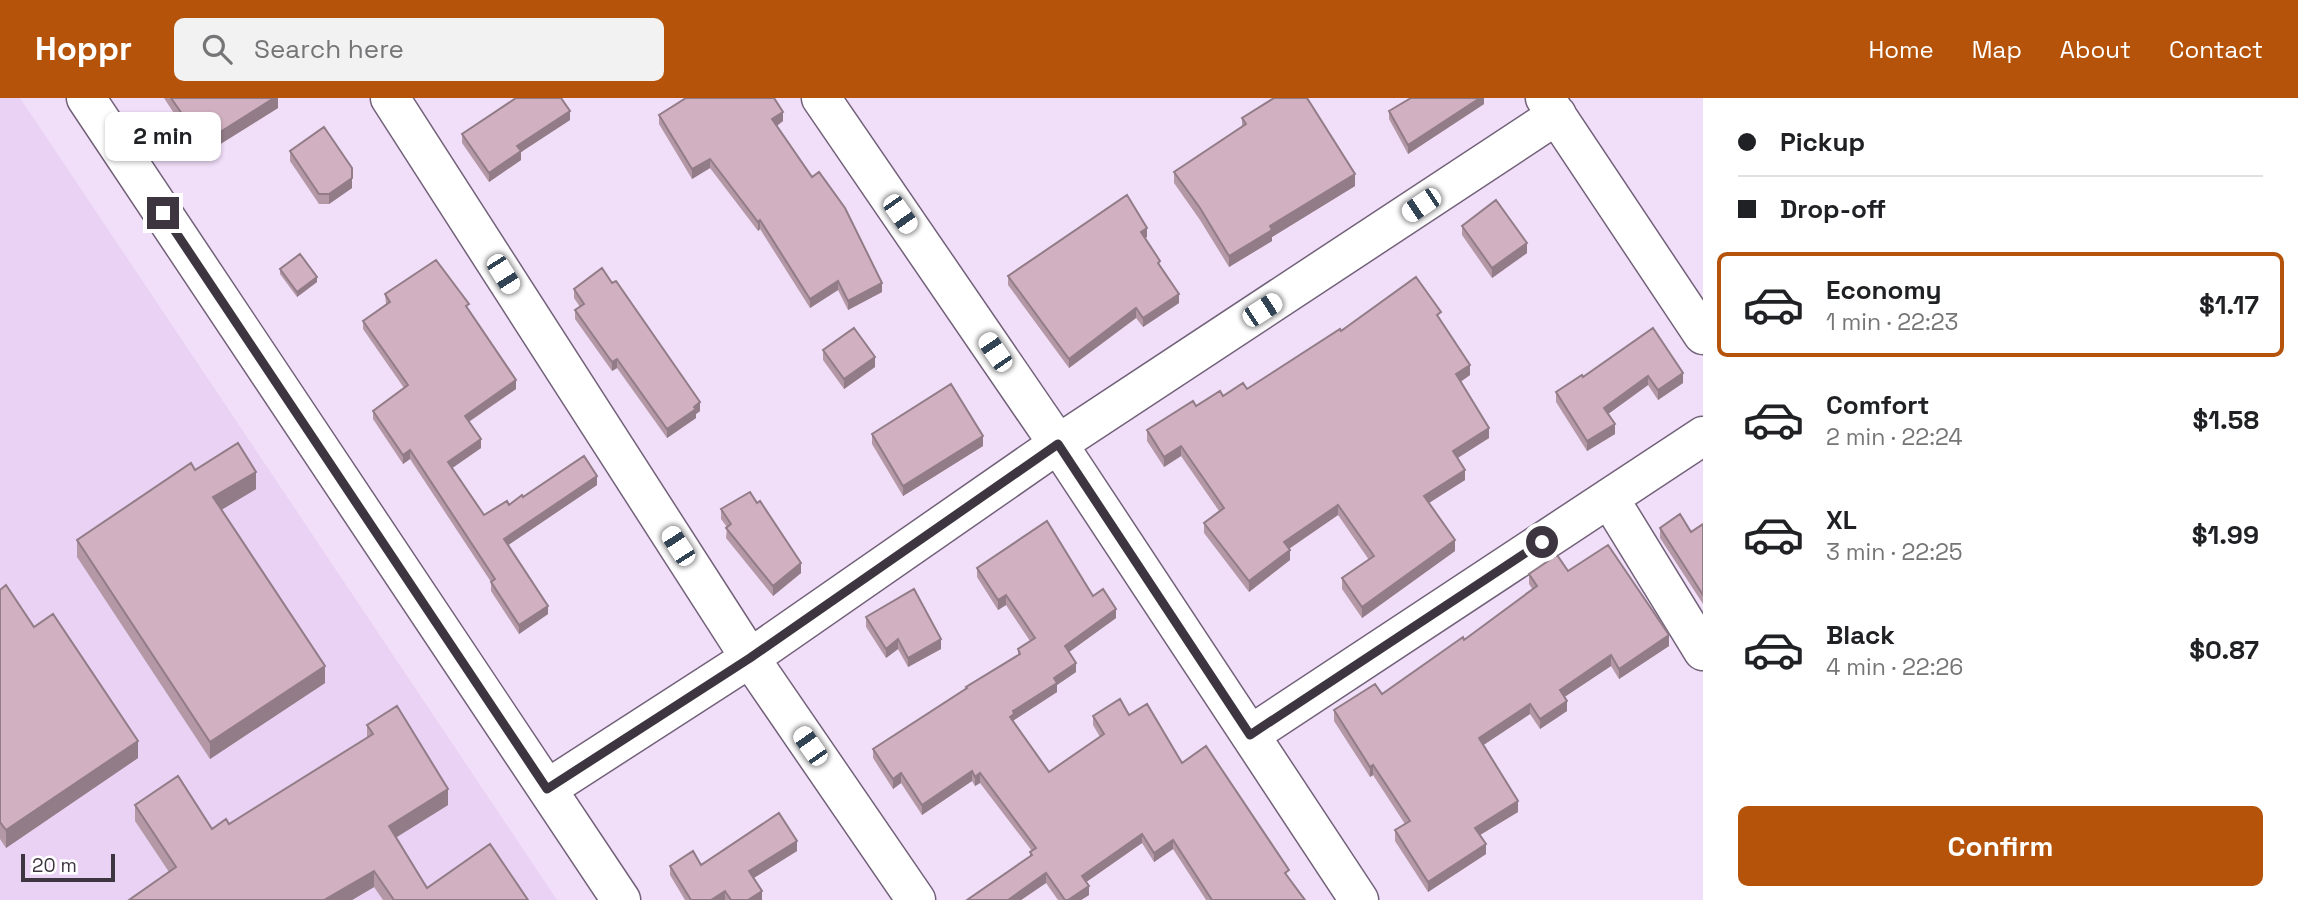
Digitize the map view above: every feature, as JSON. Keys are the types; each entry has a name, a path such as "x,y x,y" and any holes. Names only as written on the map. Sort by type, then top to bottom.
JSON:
{"street":[{"path":"86,98 621,900"},
{"path":"821,98 1058,444 1359,900"},
{"path":"404,103 750,658 916,900"},
{"path":"547,789 750,658 1551,107 1703,335"},
{"path":"1250,735 1703,436"},
{"path":"1609,498 1703,651"}],"shaded area":[{"path":"0,98 20,98 557,900 0,900"}],"building":[{"path":"171,98 274,98 198,146"},
{"path":"516,98 561,98 570,111 517,146 521,151 489,173 462,134"},
{"path":"686,98 774,98 783,112 772,119 812,177 819,172 845,208 882,283 848,301 838,281 810,299 760,220 758,222 710,159 692,169 659,115"},
{"path":"1274,98 1307,98 1355,174 1270,226 1272,230 1229,256 1174,172 1246,124 1242,118"},
{"path":"1411,98 1480,98 1408,145 1389,111"},
{"path":"324,127 352,168 352,178 329,194 319,194 290,151"},
{"path":"1127,195 1147,228 1141,232 1179,294 1143,318 1136,308 1069,359 1008,276"},
{"path":"1496,200 1527,243 1492,268 1462,226"},
{"path":"300,254 317,277 297,292 280,269"},
{"path":"436,260 469,304 466,306 516,380 465,416 481,439 448,462 484,515 507,501 509,505 522,495 523,497 584,456 597,476 504,539 548,606 519,625 491,582 495,579 410,450 403,455 373,411 408,385 363,321 390,302 385,294"},
{"path":"602,268 612,283 616,281 700,402 694,407 696,409 667,429 617,359 612,362 575,310 584,304 574,289"},
{"path":"1416,277 1441,312 1437,315 1470,365 1456,374 1489,428 1453,451 1465,470 1424,496 1455,540 1362,607 1342,578 1374,556 1338,505 1284,542 1290,550 1249,581 1204,523 1224,508 1181,446 1164,457 1147,430 1193,401 1196,406 1220,391 1223,396 1243,383 1247,389 1340,329 1341,331"},
{"path":"854,328 875,357 844,379 823,350"},
{"path":"1653,328 1683,373 1658,390 1648,376 1604,408 1615,424 1587,441 1556,392 1582,375 1583,377"},
{"path":"951,384 983,436 903,486 872,434"},
{"path":"238,443 256,472 213,497 325,666 210,742 77,540 191,463 195,470"},
{"path":"750,492 757,503 760,501 801,563 773,586 726,528 731,524 721,509"},
{"path":"1680,514 1691,532 1703,524 1703,595 1660,528"},
{"path":"1047,521 1093,596 1103,589 1116,609 1065,646 1076,663 1054,678 1057,683 1013,711 1014,714 1010,717 1049,772 1104,734 1093,716 1120,699 1129,715 1147,704 1182,763 1206,746 1289,870 1285,873 1305,900 1212,900 1173,840 1154,853 1142,834 1082,876 1089,886 1068,900 1065,900 1046,873 1008,900 967,900 1032,855 1030,852 1036,848 980,773 975,777 972,771 922,805 901,773 893,779 873,749 1020,654 1018,649 1035,638 1006,595 998,600 977,568"},
{"path":"1608,545 1669,635 1619,669 1611,655 1560,690 1567,701 1540,719 1530,704 1479,738 1518,801 1475,828 1486,844 1428,882 1395,830 1410,821 1373,765 1370,767 1334,710 1375,684 1382,694 1463,637 1464,640 1537,586 1529,574 1557,555 1568,571"},
{"path":"6,585 34,627 53,614 138,741 6,830 0,822 0,590"},
{"path":"914,589 941,639 908,658 898,639 886,649 866,617"},
{"path":"397,706 448,789 389,826 427,888 490,844 528,900 394,900 374,871 324,900 129,900 176,867 135,805 178,776 212,829 226,819 229,824 373,734 367,725"},
{"path":"779,813 797,841 749,871 762,891 748,900 731,900 725,891 711,900 691,900 670,866 693,851 701,865"}],"route":[{"path":"163,213 547,789 750,658 1058,444 1250,735 1542,542"}]}
